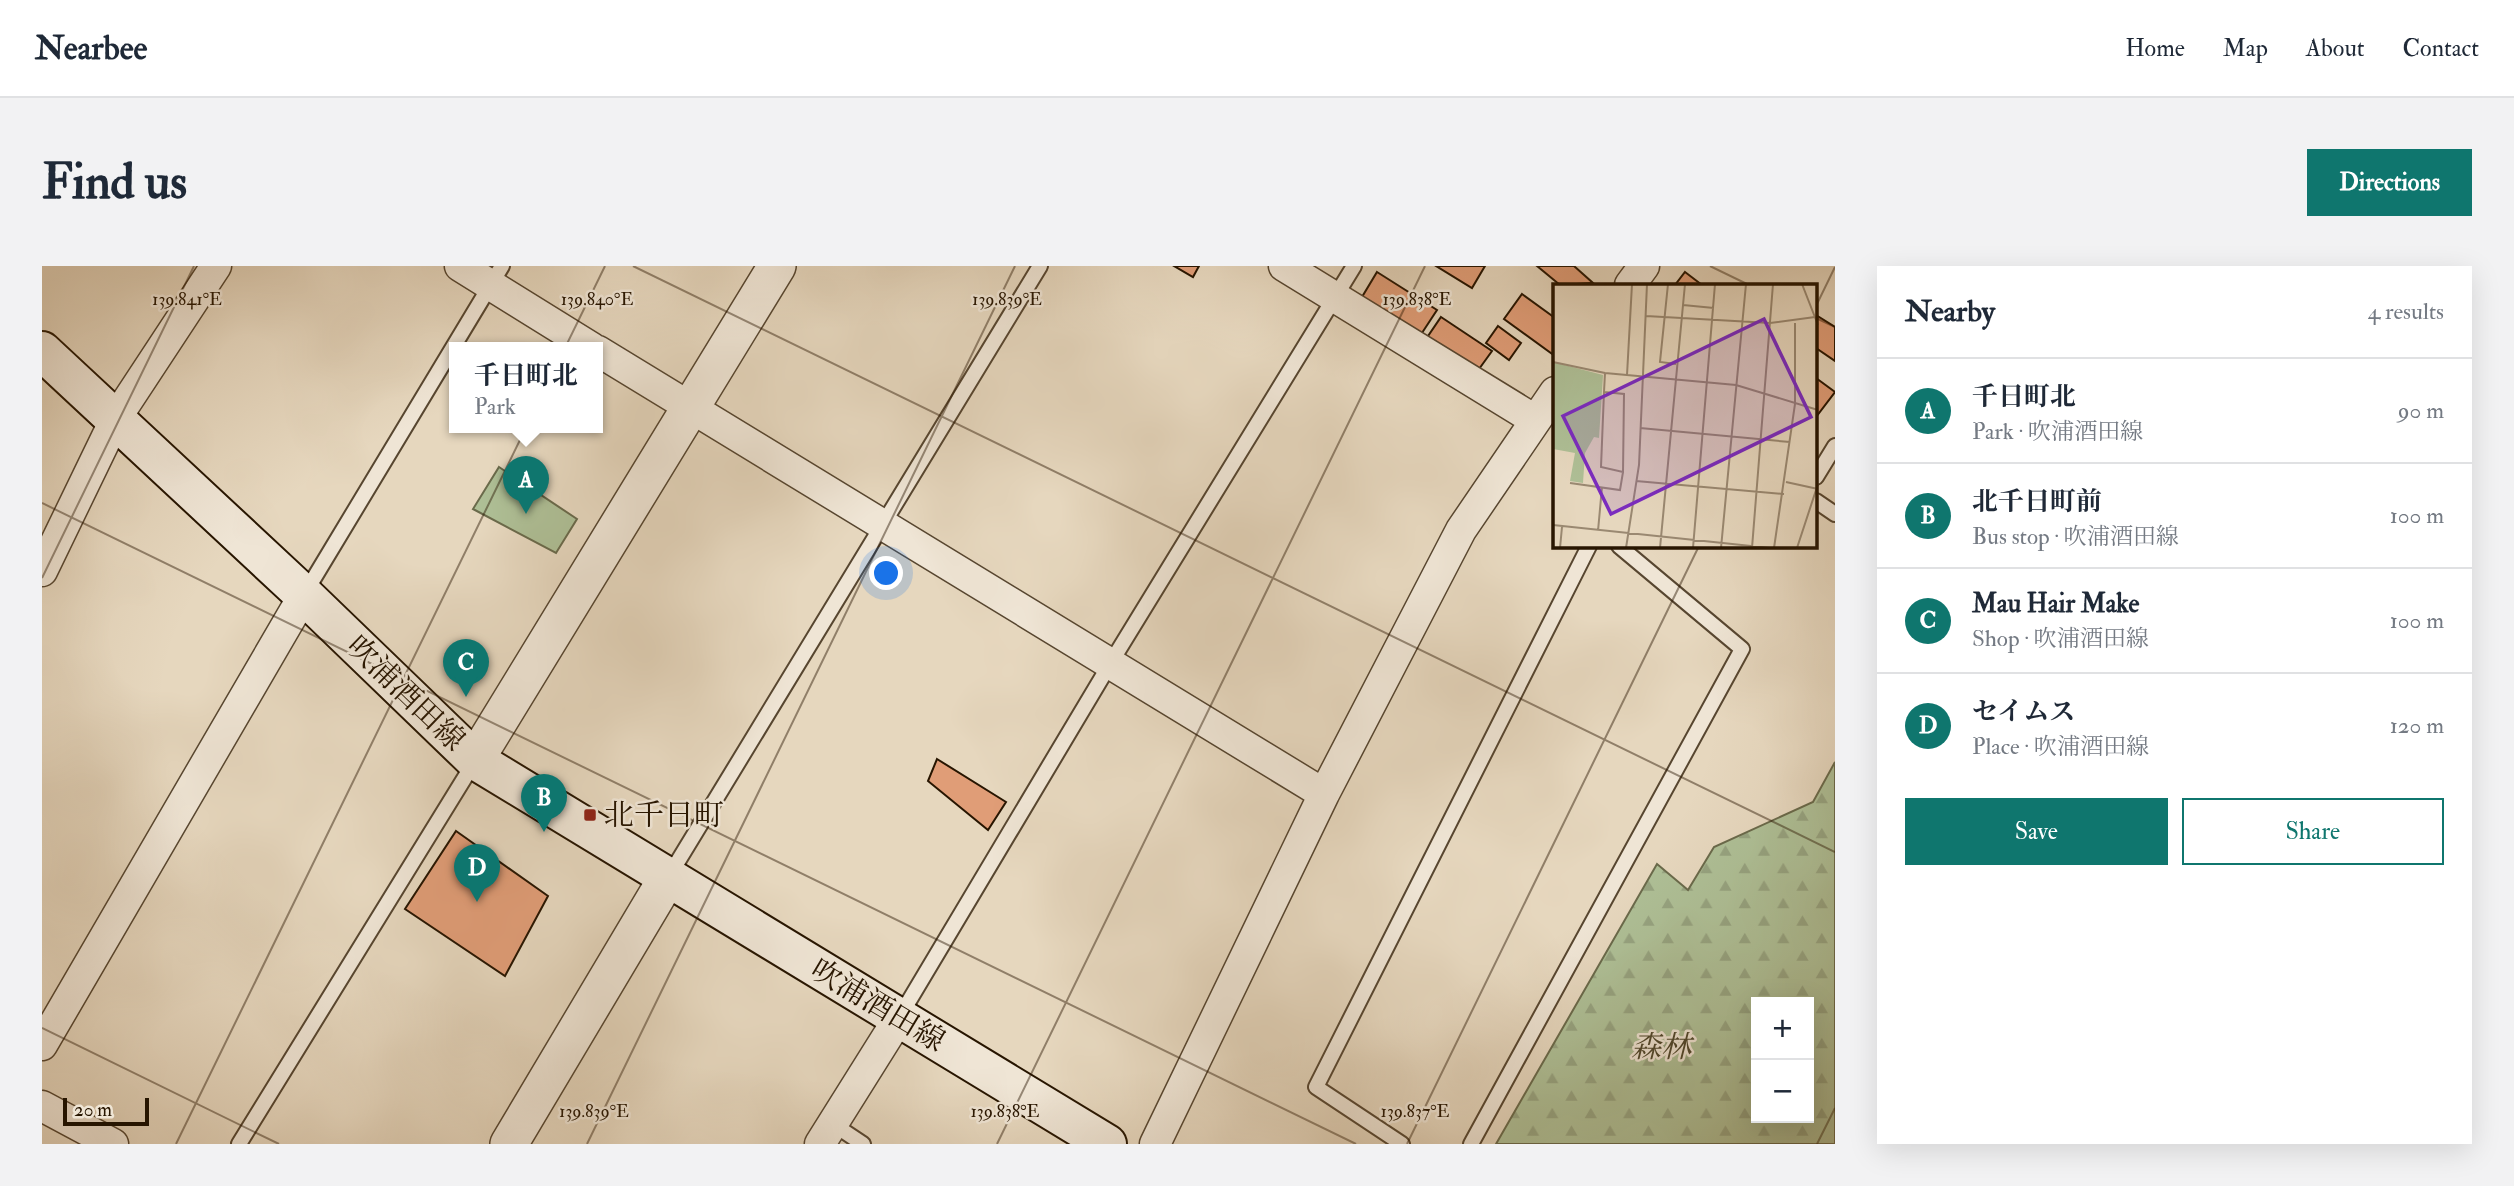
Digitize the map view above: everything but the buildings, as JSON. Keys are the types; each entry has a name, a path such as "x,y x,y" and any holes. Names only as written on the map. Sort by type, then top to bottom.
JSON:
{"main road":[{"name":"吹浦酒田線","path":"42,351 304,594 475,760 1107,1144"}],"street":[{"path":"42,571 116,418 216,266"},
{"path":"460,266 497,276 584,342"},
{"path":"475,760 777,266"},
{"path":"1284,266 1535,420"},
{"path":"1631,284 1644,266"},
{"path":"603,354 1324,794"},
{"path":"1155,1144 1324,794 1461,530 1553,395"},
{"path":"42,1045 304,594"},
{"path":"509,1144 668,877"},
{"path":"827,1134 899,1018"},
{"path":"42,1106 113,1144"}],"lane":[{"path":"668,877 1040,266"},
{"path":"899,1018 1110,664 1354,266"},
{"path":"457,342 497,276"},
{"path":"304,594 449,355"},
{"path":"1818,474 1835,446"},
{"path":"1818,502 1835,514"},
{"path":"1402,1144 1316,1087 1588,548"},
{"path":"1471,1144 1742,649 1621,548"},
{"path":"239,1144 475,760"},
{"path":"827,1134 863,1144"}],"green space":[{"path":"499,467 577,519 556,553 473,509"},
{"name":"森林","path":"1835,762 1835,1144 1496,1144 1657,864 1688,890 1714,847 1813,802"}],"place":[{"name":"千日町北","path":"526,514"},
{"name":"Mau Hair Make","path":"466,697"},
{"name":"北千日町","path":"590,815"},
{"name":"北千日町前","path":"544,832"},
{"name":"セイムス","path":"477,902"}]}
